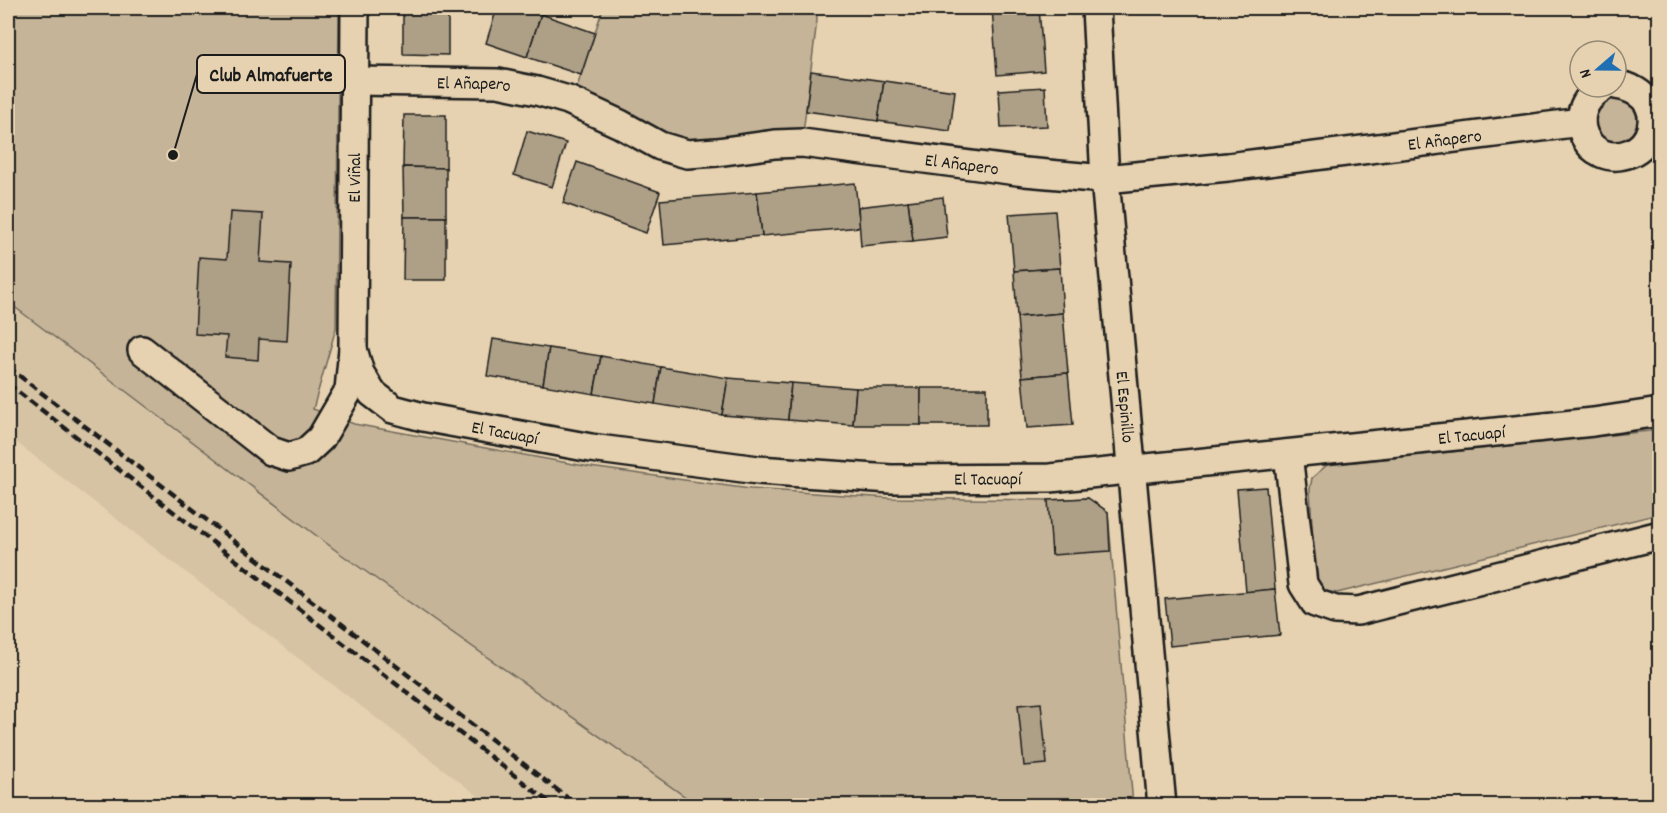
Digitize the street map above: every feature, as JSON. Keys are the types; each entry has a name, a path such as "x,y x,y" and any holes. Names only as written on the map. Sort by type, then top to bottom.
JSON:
{"street":[{"name":"El Viñal","path":"353,349 355,8"},
{"name":"El Espinillo","path":"1096,8 1105,179 1162,806"},
{"name":"El Añapero","path":"354,81 498,83 527,89 568,100 660,146 687,154 802,143 1025,172 1105,179 1228,167 1581,123"},
{"path":"1588,99 1582,110 1581,123 1583,134 1590,145 1612,156 1624,155 1635,151 1645,142 1652,120 1645,99 1628,86"},
{"path":"141,350 271,451 289,457 306,452 321,438 334,417 348,390 353,349"},
{"name":"El Tacuapí","path":"353,349 360,373 372,393 393,409 423,417 591,448 758,470 891,479 1050,478 1593,422 1659,412"},
{"path":"1288,454 1303,584 1315,603 1335,610 1358,611 1659,536"}],"shaded area":[{"path":"8,8 339,8 336,328 313,409 354,424 590,467 750,489 890,498 1048,500 1088,498 1108,512 1133,805 697,805 338,552 8,302"},
{"path":"603,8 816,8 817,20 803,133 686,144 575,93"},
{"path":"1602,99 1625,99 1639,104 1638,139 1602,145 1589,111"},
{"path":"8,302 338,552 697,805 490,805 8,436"},
{"path":"1659,430 1659,514 1337,593 1326,591 1315,581 1310,489 1312,478 1327,465"}],"building":[{"path":"403,8 448,8 448,55 403,54"},
{"path":"497,8 522,8 541,14 527,57 486,43"},
{"path":"992,8 1039,8 1044,71 997,75"},
{"path":"541,14 595,33 581,75 527,57"},
{"path":"811,71 884,81 878,121 806,111"},
{"path":"884,81 955,91 950,131 878,121"},
{"path":"1045,87 1047,126 1001,128 999,90"},
{"path":"404,115 446,115 446,168 403,167"},
{"path":"527,131 566,143 552,187 514,175"},
{"path":"577,162 660,192 646,233 563,203"},
{"path":"403,167 446,168 446,217 404,217"},
{"path":"855,183 860,227 762,236 757,192"},
{"path":"757,192 762,236 664,245 660,200"},
{"path":"943,197 947,237 913,241 908,201"},
{"path":"908,201 913,241 861,246 858,207"},
{"path":"1055,211 1060,268 1014,271 1009,214"},
{"path":"230,212 263,214 260,262 291,264 287,341 259,339 258,360 225,357 227,336 195,334 199,257 227,259"},
{"path":"404,217 446,217 446,280 403,280"},
{"path":"1060,268 1063,313 1017,317 1014,271"},
{"path":"1063,313 1068,373 1022,377 1017,317"},
{"path":"493,339 549,348 543,385 487,376"},
{"path":"549,348 601,356 594,394 543,385"},
{"path":"601,356 661,367 655,404 594,394"},
{"path":"661,367 728,378 722,415 655,404"},
{"path":"1068,373 1073,425 1027,428 1022,377"},
{"path":"728,378 791,383 788,420 722,415"},
{"path":"791,383 856,388 853,425 788,420"},
{"path":"856,388 921,388 921,425 853,425"},
{"path":"921,388 987,388 987,425 921,425"},
{"path":"1266,487 1275,589 1246,592 1237,489"},
{"path":"1088,498 1108,512 1110,551 1052,555 1048,500"},
{"path":"1275,589 1280,635 1170,646 1165,599"},
{"path":"1041,703 1047,764 1024,766 1018,705"}],"railway":[{"path":"8,367 578,806"},
{"path":"8,384 554,806"}],"place":[{"name":"Club Almafuerte","path":"173,155"}]}
